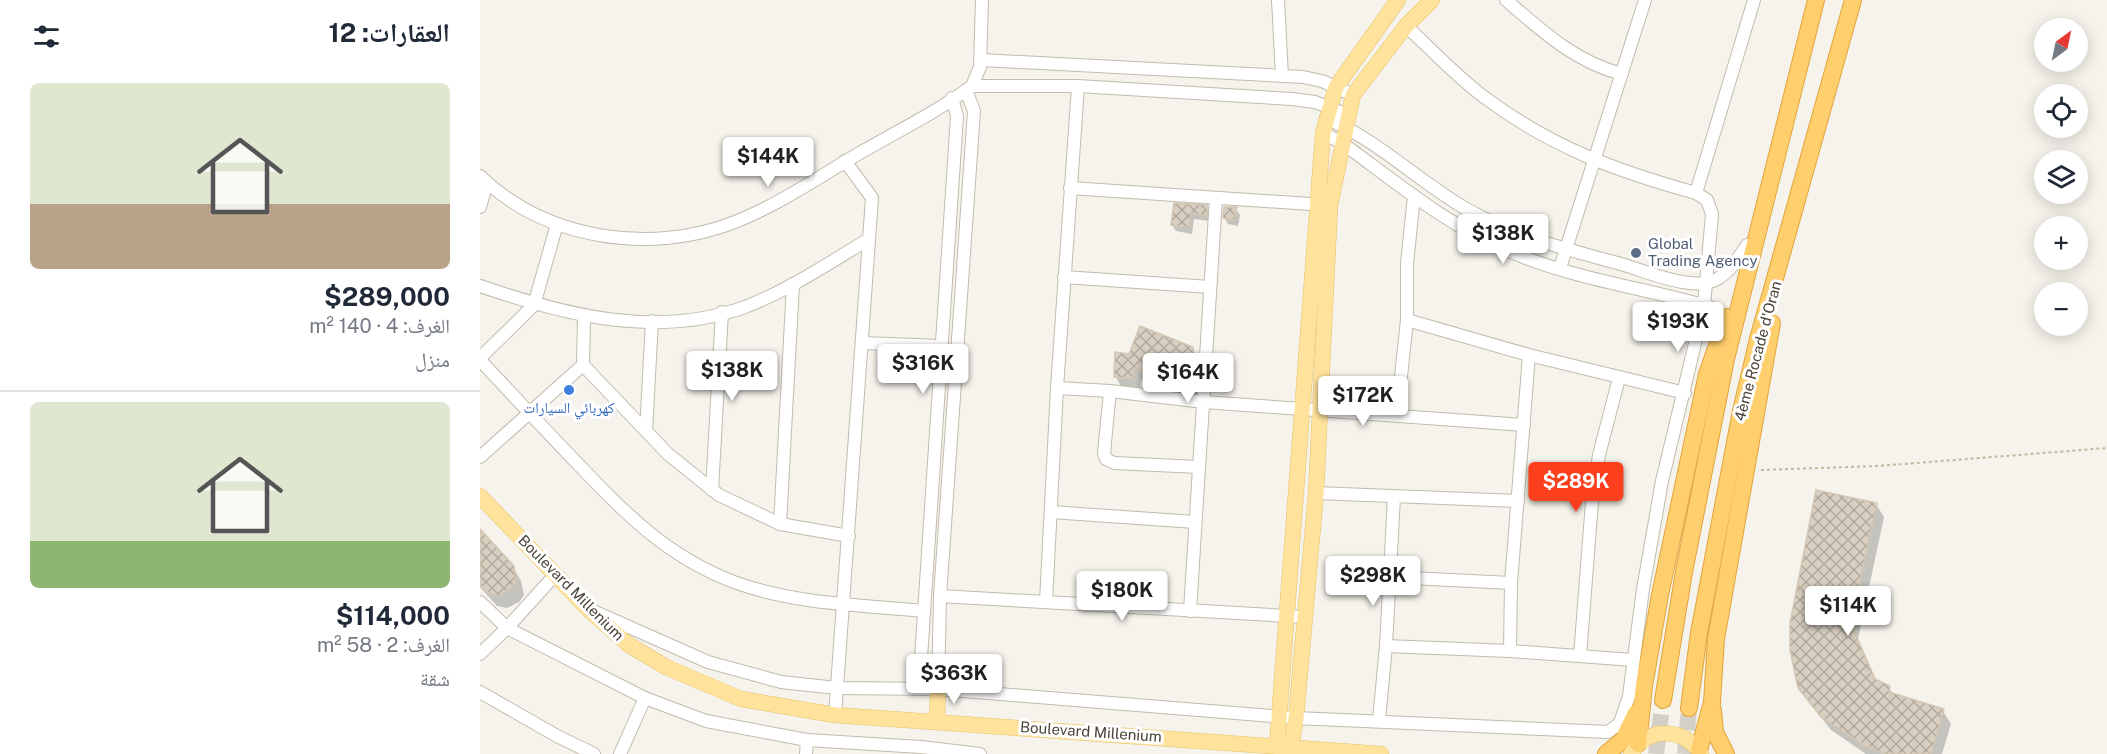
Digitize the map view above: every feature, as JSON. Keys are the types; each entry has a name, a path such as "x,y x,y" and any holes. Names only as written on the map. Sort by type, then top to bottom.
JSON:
{"highway":[{"name":"4ème Rocade d'Oran","path":"1663,700 1684,572 1726,359 1816,0"},
{"name":"4ème Rocade d'Oran","path":"1689,708 1701,621 1741,411 1853,0"},
{"path":"1631,750 1707,374 1747,245 1764,208"},
{"path":"1701,753 1712,702 1716,639 1781,263"},
{"path":"1606,754 1623,740 1632,725 1644,686"},
{"path":"1712,702 1715,732 1726,754"}],"main road":[{"path":"1283,750 1305,617 1316,493 1326,119 1336,87 1398,0"},
{"path":"1289,717 1288,617 1301,407 1323,205 1342,143 1353,95 1406,26 1432,0"},
{"name":"Boulevard Millenium","path":"480,496 589,610 629,645 703,685 741,699 835,715 937,721 1283,750 1381,754"},
{"path":"937,721 938,688"},
{"path":"1631,750 1656,735 1676,734 1689,740 1701,753"}],"street":[{"path":"480,207 483,179 521,205 557,224 591,234 621,238 678,237 707,232 737,221 969,88 978,73 981,60 982,0"},
{"path":"1278,0 1282,76"},
{"path":"1506,0 1557,43 1599,68 1622,74"},
{"path":"1560,268 1645,0"},
{"path":"1696,193 1723,96 1754,0"},
{"path":"589,610 708,662 781,682 837,688 938,688 1289,717 1608,732 1617,727 1623,717 1662,481 1685,393 1704,306 1712,214 1707,200 1696,193 1593,161 1544,137 1481,95 1406,26"},
{"path":"981,60 1313,78 1353,95"},
{"path":"969,88 1078,86 1292,99 1326,119 1347,121 1465,208 1515,233 1681,281 1705,284 1723,276 1747,245"},
{"path":"1046,602 1056,388 1078,86"},
{"path":"938,688 940,596 974,111 969,88"},
{"path":"919,688 957,116 952,98"},
{"path":"1326,119 1342,143 1414,196 1463,228 1496,246 1560,268 1704,306 1715,310 1725,322"},
{"path":"835,715 845,603 872,198 845,161"},
{"path":"1070,188 1323,205"},
{"path":"1397,414 1407,320 1407,264 1414,196"},
{"path":"1190,611 1216,198"},
{"path":"557,224 534,304 480,359 529,413 634,522 667,549 735,582 780,595 923,611"},
{"path":"480,286 534,304 584,317 652,321 743,307 793,284 869,238"},
{"path":"1064,278 1210,287"},
{"path":"780,524 793,284"},
{"path":"712,490 722,312"},
{"path":"584,317 583,365 646,431 712,490 780,524 849,536"},
{"path":"1407,320 1529,355 1685,393"},
{"path":"646,431 652,321"},
{"path":"862,343 941,346"},
{"path":"1510,651 1511,583 1529,355"},
{"path":"480,457 583,365"},
{"path":"939,372 957,374"},
{"path":"1581,656 1592,502 1599,454 1619,378"},
{"path":"1056,388 1110,391 1204,402 1301,407 1524,425"},
{"path":"1110,391 1104,453 1106,459 1113,464 1199,467"},
{"path":"1316,493 1518,501"},
{"path":"1378,720 1386,646 1394,497"},
{"path":"1051,512 1195,522"},
{"path":"480,654 555,575"},
{"path":"1390,577 1511,583"},
{"path":"940,596 1305,617"},
{"path":"480,602 507,628 645,698 706,721 807,740 980,754"},
{"path":"1386,646 1510,651 1633,660"},
{"path":"480,692 557,736 594,754"},
{"path":"620,754 645,698"},
{"path":"806,754 807,740"}],"path":[{"path":"1746,471 1878,466 2107,448"}],"building":[{"path":"1174,203 1207,205 1207,216 1191,213 1189,228 1171,225"},
{"path":"1224,207 1237,207 1235,220 1223,218"},
{"path":"1140,326 1193,347 1196,389 1134,368 1133,379 1114,377 1115,352 1129,354"},
{"path":"1816,490 1877,503 1851,624 1875,679 1890,686 1889,692 1944,709 1931,754 1885,754 1865,746 1821,717 1798,688 1790,650 1790,623"},
{"path":"480,529 514,566 516,584 499,596 488,593 480,584"}],"tunnel":[{"path":"1656,754 1663,700"},
{"path":"1685,754 1689,708"}],"place":[{"name":"Global Trading Agency","path":"1636,253"},
{"name":"كهربائي السيارات","path":"569,390"}]}
